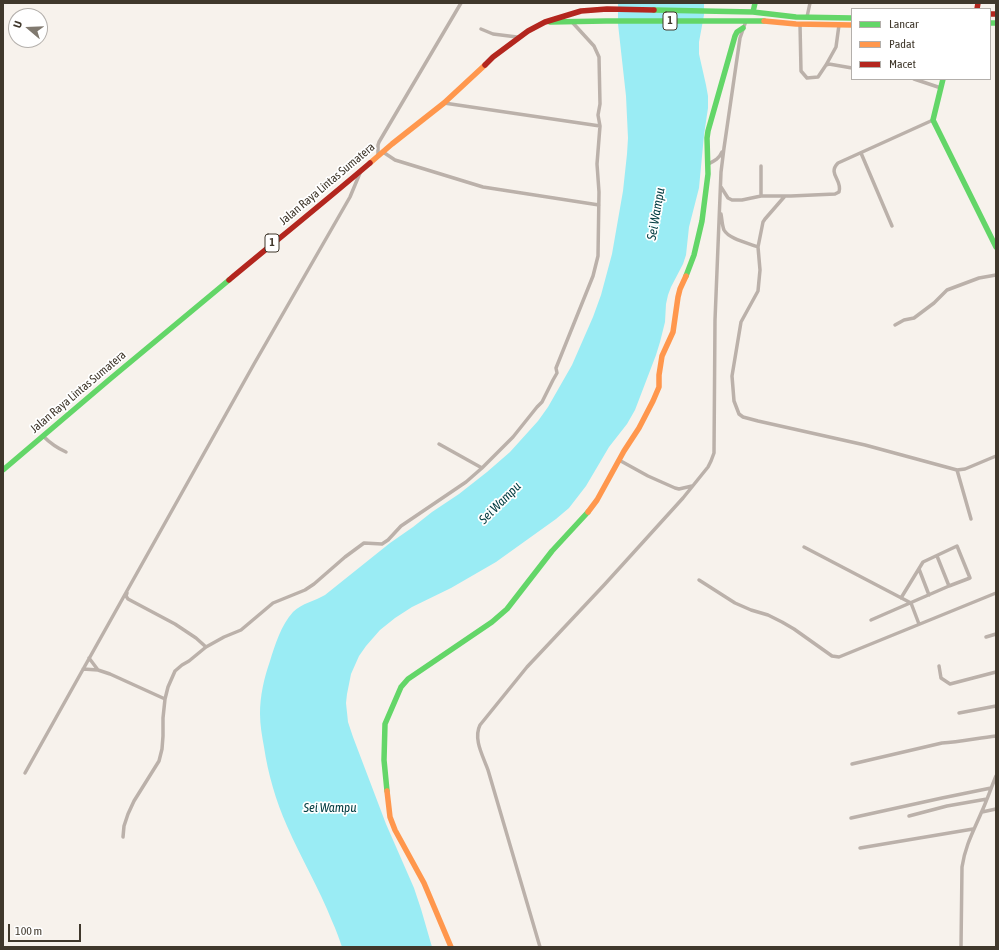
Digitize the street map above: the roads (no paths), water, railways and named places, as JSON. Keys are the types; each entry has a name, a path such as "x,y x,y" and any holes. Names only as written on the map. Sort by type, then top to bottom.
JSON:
{"main road":[{"path":"753,12 755,3"},
{"name":"Jalan Raya Lintas Sumatera","path":"3,470 273,242 444,103 493,57 528,31 545,22 581,11 607,9 753,12"},
{"name":"1","path":"753,12 796,17 851,18"},
{"path":"807,17 807,25"},
{"name":"1","path":"545,22 760,21 807,25 851,25"},
{"path":"450,947 424,883 395,830 390,817 384,760 384,729 388,716 401,687 408,679 485,627 507,609 552,551 584,517 597,500 653,401 658,387 662,356 673,332 680,289 694,255 702,221 707,190 708,131 735,36 737,32 743,28"},
{"path":"943,80 933,120 996,247"}],"street":[{"path":"378,157 379,142 461,3"},
{"path":"591,3 593,11"},
{"path":"807,17 810,3"},
{"path":"123,837 124,826 134,801 159,761 162,749 165,700 168,687 175,671 206,647 241,630 273,603 305,590 314,584 345,557 364,543 382,544 388,540 401,526 466,482 482,468 513,437 542,402 557,373 556,368 593,276 598,256 599,192 597,164 600,126 598,115 600,104 599,57 594,46 567,15"},
{"path":"540,947 479,744 477,734 478,729 480,724 527,667 610,579 683,498 711,461 714,453 716,292 722,159 740,38 746,21"},
{"path":"800,24 801,71 807,78 818,76 826,65 836,47 839,25"},
{"path":"481,29 493,34 518,38"},
{"path":"826,65 831,64 851,68"},
{"path":"917,80 940,88"},
{"path":"444,103 600,126"},
{"path":"721,187 728,198 732,200 742,200 762,196 832,194 839,192 839,183 834,173 834,168 838,163 933,120"},
{"path":"708,164 716,161 724,148"},
{"path":"383,152 395,160 483,187 599,205"},
{"path":"861,153 892,226"},
{"path":"761,166 762,196"},
{"path":"25,773 254,364 350,197 361,171"},
{"path":"785,196 765,219 758,247 760,270 759,285 756,296 741,322 732,373 734,401 739,414 743,417 758,421 865,445 957,470 965,469 996,456"},
{"path":"720,209 724,229 728,235 742,242 758,247"},
{"path":"895,326 904,320 914,318 934,303 947,290 979,278 996,275"},
{"path":"43,436 50,443 66,452"},
{"path":"439,444 482,468"},
{"path":"619,460 648,476 675,488 682,489 693,486"},
{"path":"957,470 971,519"},
{"path":"871,620 970,578 957,546 923,562 901,598"},
{"path":"804,547 911,603 919,624"},
{"path":"937,556 949,586"},
{"path":"919,569 929,595"},
{"path":"699,580 734,602 782,622 832,656 839,657 996,593"},
{"path":"127,590 126,596 128,599 175,624 196,638 206,647"},
{"path":"986,637 996,634"},
{"path":"89,658 98,670"},
{"path":"939,666 941,678 950,684 996,672"},
{"path":"83,669 98,670 110,674 165,700"},
{"path":"959,714 996,706"},
{"path":"852,764 942,743 996,736"},
{"path":"961,947 962,867 964,855 973,828 982,812 996,776"},
{"path":"851,818 991,788"},
{"path":"908,816 947,806 987,799"},
{"path":"982,812 996,809"},
{"path":"860,848 973,828"}],"water":[{"name":"Sei Wampu","path":"618,3 704,3 699,54 708,96 708,108 699,188 689,227 686,255 668,295 665,322 660,342 635,410 627,424 609,447 586,486 569,508 496,562 451,588 412,607 395,618 380,630 359,656 351,674 347,694 346,703 348,722 386,824 414,888 432,947 342,947 321,897 287,826 273,787 266,757 260,718 260,707 266,674 279,635 293,612 300,606 325,595 390,543 459,494 510,452 538,421 548,407 572,365 601,295 612,254 623,191 628,138 626,96 618,24"}]}
